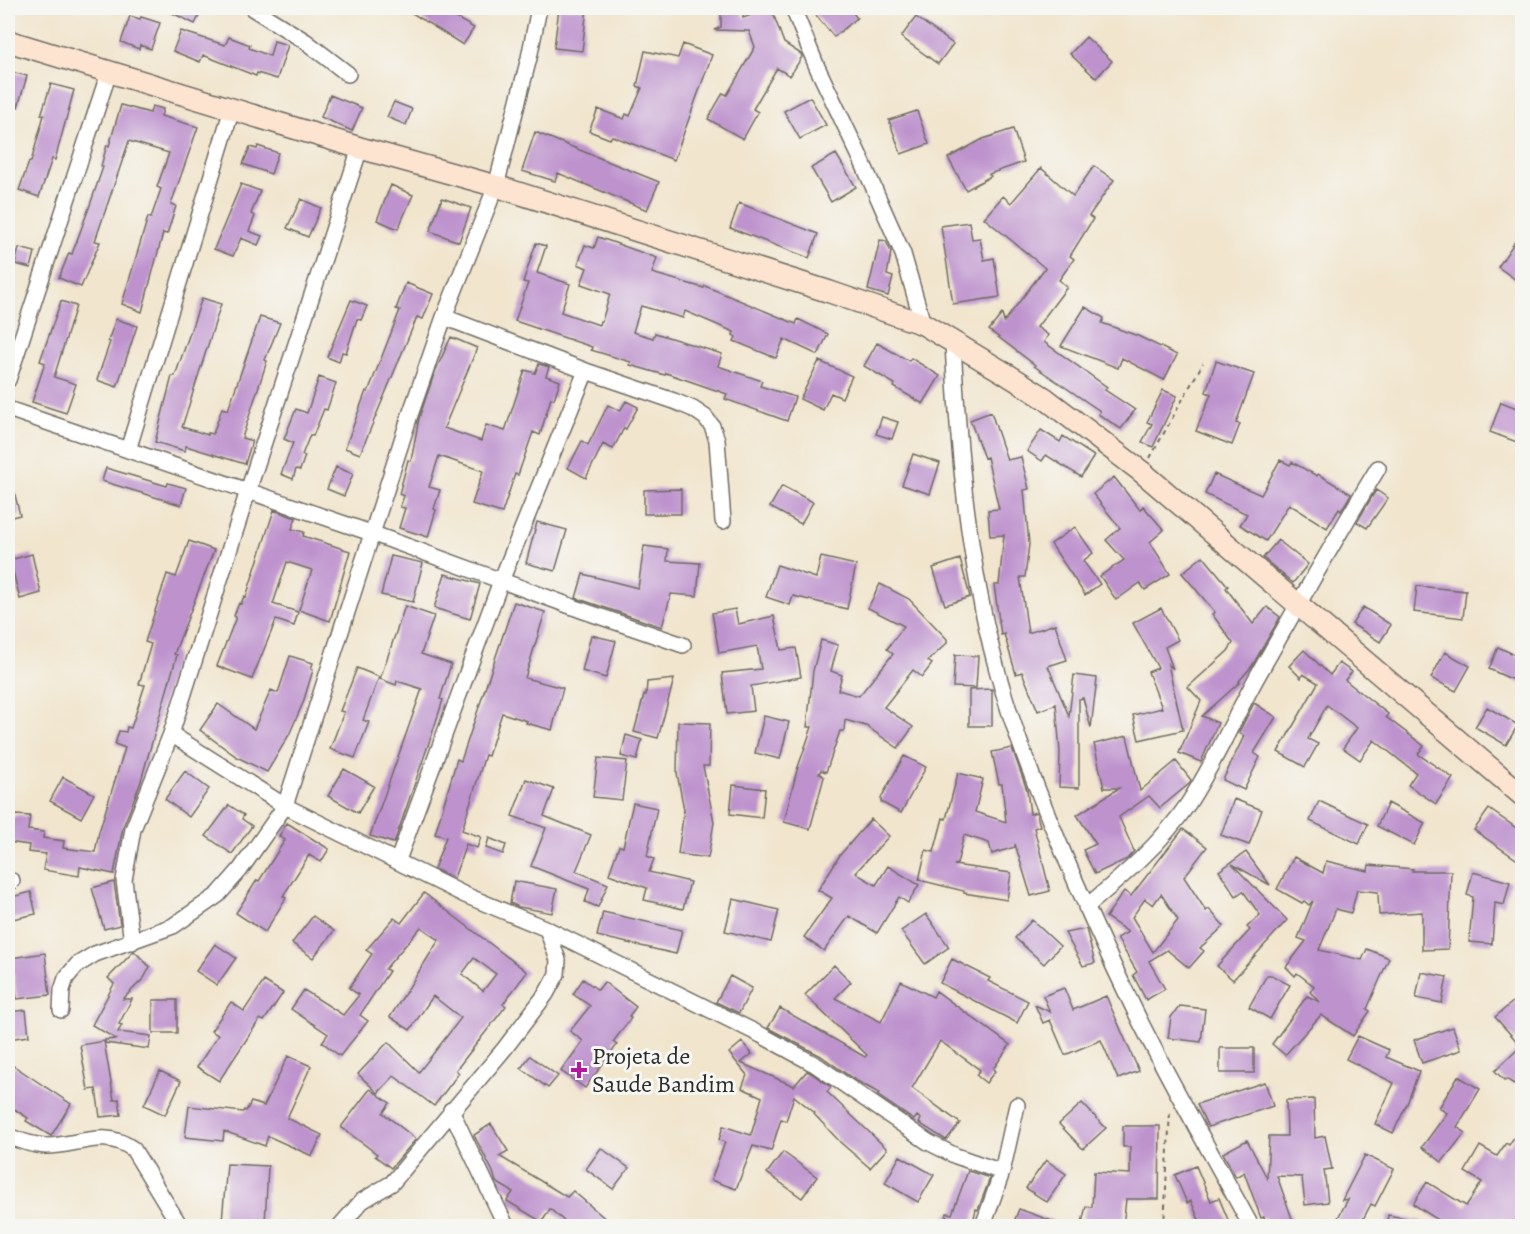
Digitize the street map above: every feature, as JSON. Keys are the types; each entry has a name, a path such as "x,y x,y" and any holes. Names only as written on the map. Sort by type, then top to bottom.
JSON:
{"street":[{"path":"252,8 305,41 348,74"},
{"path":"61,1010 62,990 66,978 77,965 95,954 173,926 218,895 240,870 285,806 410,415 444,317 496,186 539,8"},
{"path":"793,8 817,67 903,254 922,324"},
{"path":"8,41 360,148 496,186 820,289 922,324 1046,399 1142,472 1522,795"},
{"path":"8,380 108,72"},
{"path":"128,450 232,109"},
{"path":"132,942 124,879 133,829 171,734 360,148"},
{"path":"444,317 586,371 674,401 705,417 712,426 717,440 723,521"},
{"path":"953,342 966,508 981,596 996,665 1040,798 1086,907 1135,1011 1251,1227"},
{"path":"398,860 501,581 586,371"},
{"path":"8,409 371,533 683,645"},
{"path":"1086,907 1146,854 1187,805 1210,767 1297,604 1378,468"},
{"path":"171,734 285,806 465,895 546,929 816,1065 928,1142 956,1156 1002,1172"},
{"path":"348,1224 362,1201 392,1183 505,1048 546,994 557,974 558,960 546,929"},
{"path":"983,1227 1002,1172 1017,1105"},
{"path":"451,1110 506,1227"},
{"path":"8,1136 27,1143 47,1146 88,1139 107,1138 122,1142 133,1149 180,1227"}],"path":[{"path":"1142,472 1203,363"},
{"path":"1164,1227 1168,1119 1174,1084"}],"building":[{"path":"162,8 203,8 195,24"},
{"path":"404,8 439,8 474,28 463,45"},
{"path":"559,8 587,8 582,51 554,48"},
{"path":"721,8 743,8 743,18 771,8 784,43 802,57 790,76 777,68 753,109 758,112 743,139 708,119 723,93 727,95 755,47 749,31 714,30 721,27"},
{"path":"810,8 849,8 857,18 834,37"},
{"path":"130,16 160,23 151,49 140,45 139,49 121,42"},
{"path":"916,17 953,44 938,64 901,37"},
{"path":"181,31 225,45 229,37 270,56 274,41 288,45 277,79 257,73 256,76 203,55 200,62 173,51"},
{"path":"1086,37 1112,61 1096,78 1070,54"},
{"path":"683,44 712,55 674,160 612,136 610,139 589,131 598,109 624,119 626,114 630,116 642,88 637,86 645,51 678,58"},
{"path":"8,71 27,76 18,107 8,104"},
{"path":"51,84 74,90 55,160 52,159 39,197 19,190 29,162 31,162 44,115 41,115"},
{"path":"330,95 362,108 352,131 321,117"},
{"path":"810,97 826,125 800,139 784,111"},
{"path":"394,102 412,109 406,125 387,117"},
{"path":"121,105 150,113 152,106 163,109 161,116 198,127 171,204 176,206 167,234 163,233 142,312 122,304 148,217 151,218 161,189 157,187 169,153 129,141 95,241 100,242 81,287 59,278 69,253 72,254 90,205"},
{"path":"917,111 929,144 901,154 889,120"},
{"path":"1013,129 1024,162 989,174 991,176 966,190 948,158 983,139"},
{"path":"535,132 659,182 647,210 558,173 555,181 522,171"},
{"path":"258,146 278,153 271,174 243,164 250,147 257,149"},
{"path":"836,154 856,187 831,202 811,168"},
{"path":"1094,166 1114,180 1089,216 1093,219 1070,256 1074,259 1059,280 1067,287 1037,327 1048,335 1044,342 1107,387 1105,390 1135,410 1121,429 1098,414 1100,411 1034,366 989,330 1002,314 1004,322 1045,268 984,218 1003,196 1011,203 1041,168 1073,196"},
{"path":"241,184 260,191 251,214 255,216 249,231 262,236 258,245 241,238 233,256 214,249"},
{"path":"391,185 413,195 398,229 377,220"},
{"path":"442,198 471,208 459,242 430,231"},
{"path":"301,199 321,208 308,237 287,228"},
{"path":"739,203 818,234 809,258 730,228"},
{"path":"969,222 972,239 980,238 984,260 994,258 1000,297 953,304 941,226"},
{"path":"1522,231 1522,284 1498,267"},
{"path":"598,237 657,258 652,273 704,288 705,286 796,324 798,319 828,334 818,355 784,339 776,358 734,341 736,337 733,335 734,332 685,311 683,318 641,306 633,332 653,338 655,333 722,354 718,366 762,381 760,386 795,397 787,421 725,399 727,394 666,373 665,375 630,365 631,362 591,350 592,347 515,321 528,283 523,282 536,243 546,246 537,273 570,284 561,312 599,325 610,294 581,284 587,268 578,264 585,245 594,248"},
{"path":"880,240 886,241 891,252 887,275 893,277 888,296 868,290"},
{"path":"19,248 35,252 31,268 15,264"},
{"path":"406,283 433,294 423,319 417,317 360,454 345,448 400,310 396,309"},
{"path":"202,298 221,304 182,427 208,435 208,433 213,434 222,408 228,410 260,317 280,323 265,360 267,361 242,438 252,441 245,464 186,446 185,451 155,442 172,376 175,376"},
{"path":"351,300 367,306 361,320 357,319 346,353 342,352 339,362 327,357"},
{"path":"61,301 76,306 54,377 76,384 66,413 32,402 45,363 40,361"},
{"path":"1085,307 1104,318 1102,323 1138,336 1177,355 1164,380 1122,358 1118,368 1061,346"},
{"path":"116,319 137,326 117,387 97,380"},
{"path":"451,337 477,348 444,428 481,441 486,425 505,431 525,370 535,373 539,364 549,367 546,376 560,381 554,399 551,398 540,435 533,432 502,513 472,504 483,471 439,456 429,487 440,490 428,537 399,528 405,508 400,507 404,496 399,494 408,460 411,461 419,418 434,374"},
{"path":"877,343 909,361 911,358 940,376 923,404 864,366"},
{"path":"819,361 852,376 842,398 831,393 823,410 800,399"},
{"path":"1216,361 1254,374 1236,423 1240,424 1232,445 1196,431 1211,394 1206,392"},
{"path":"319,377 336,383 327,410 324,409 313,436 310,435 302,455 305,456 300,470 296,469 293,479 281,474 293,443 284,439 296,409 307,413"},
{"path":"1163,390 1177,396 1153,447 1142,442 1152,424 1147,422"},
{"path":"626,401 638,407 613,449 603,444 586,478 568,468 582,441 588,445 608,405 620,411"},
{"path":"1501,402 1522,410 1522,444 1490,432"},
{"path":"991,412 1007,460 1021,457 1029,489 1024,490 1029,544 1025,577 1020,577 1028,633 1055,624 1067,660 1048,666 1069,716 1074,675 1097,678 1091,728 1083,698 1079,699 1079,788 1059,787 1060,752 1056,704 1038,711 1022,672 1016,674 1004,634 1001,635 994,585 999,585 1004,535 990,536 988,510 999,509 987,457 984,458 970,420"},
{"path":"882,417 898,422 892,439 876,434"},
{"path":"1041,430 1060,442 1063,436 1094,456 1081,477 1046,455 1042,461 1027,451"},
{"path":"913,454 940,463 930,494 902,485"},
{"path":"1280,460 1290,465 1292,462 1317,476 1318,474 1351,494 1327,528 1289,504 1266,541 1240,525 1247,514 1205,494 1214,474 1261,495"},
{"path":"336,467 353,474 344,496 327,489"},
{"path":"106,468 167,486 168,483 186,488 181,505 102,481"},
{"path":"1114,477 1140,510 1143,506 1164,530 1150,542 1170,574 1145,590 1140,583 1116,600 1100,576 1124,560 1106,540 1120,528 1093,494"},
{"path":"8,479 11,479 20,515 8,518"},
{"path":"782,486 813,502 801,524 770,507"},
{"path":"681,489 681,514 644,514 644,490"},
{"path":"1376,490 1388,498 1367,528 1357,522"},
{"path":"274,510 296,518 292,529 304,532 303,536 350,551 330,621 299,610 312,570 287,562 273,604 298,612 294,626 276,620 252,679 217,666 239,603 241,604 244,596 246,597"},
{"path":"537,522 567,530 555,571 526,563"},
{"path":"1075,527 1093,553 1083,561 1100,584 1085,595 1051,544"},
{"path":"1278,540 1308,564 1293,583 1263,558"},
{"path":"189,541 214,550 174,654 177,655 140,784 123,827 114,874 80,867 79,876 43,870 46,854 28,852 29,845 8,842 8,822 16,815 30,816 28,830 44,832 43,838 64,841 63,848 95,852 125,748 115,744 119,731 126,732 127,727 131,728 145,685 139,684 151,644 145,642 167,574 176,577"},
{"path":"644,546 668,549 667,561 700,563 697,596 671,594 662,627 576,598 583,574 638,588"},
{"path":"32,554 41,593 20,599 10,560"},
{"path":"391,556 423,563 413,602 381,595"},
{"path":"1203,556 1228,586 1226,588 1253,624 1267,607 1280,617 1252,666 1240,682 1202,716 1218,723 1201,762 1179,753 1201,701 1188,687 1228,651 1233,643 1212,614 1215,612 1182,573"},
{"path":"821,557 856,565 847,609 793,596 790,605 766,597 777,565 816,578"},
{"path":"960,559 970,597 945,605 933,568"},
{"path":"445,574 480,584 470,619 434,608"},
{"path":"880,584 909,599 947,639 947,643 928,661 932,664 922,677 913,670 884,707 913,727 898,748 866,726 845,720 844,731 840,731 826,772 821,770 819,773 824,777 810,829 784,822 797,770 812,727 807,727 813,671 821,640 838,645 831,671 842,675 838,690 859,696 893,654 887,649 904,626 868,608"},
{"path":"1417,586 1466,591 1463,618 1414,612"},
{"path":"514,602 545,612 525,678 563,688 552,730 502,713 488,756 485,755 462,830 481,837 477,848 466,844 454,878 434,869 446,837 435,834 457,759 461,761"},
{"path":"405,606 434,616 421,654 451,664 440,699 443,700 394,843 370,836 422,689 397,681 396,685 380,679"},
{"path":"1363,607 1391,625 1380,642 1352,624"},
{"path":"1161,608 1178,640 1165,647 1173,669 1168,664 1183,730 1139,740 1133,715 1162,708 1148,672 1158,668 1133,623"},
{"path":"735,609 738,624 774,616 781,650 796,648 801,677 751,686 754,711 727,714 722,673 761,669 757,646 719,653 712,613"},
{"path":"591,635 616,641 606,678 582,671"},
{"path":"1498,647 1522,658 1522,684 1489,669"},
{"path":"1304,650 1330,675 1339,663 1352,672 1345,680 1388,714 1386,717 1424,746 1418,754 1453,778 1436,804 1408,785 1416,773 1374,740 1360,760 1343,748 1357,728 1327,705 1308,739 1318,744 1305,767 1278,752 1318,683 1303,674 1301,678 1289,666"},
{"path":"1445,652 1470,666 1456,691 1431,678"},
{"path":"955,655 978,656 976,688 953,687"},
{"path":"290,656 313,663 311,669 313,670 303,703 289,735 267,772 237,757 200,730 218,704 254,729 271,690 278,693"},
{"path":"357,668 379,677 363,720 369,722 355,758 330,749 344,712 340,711"},
{"path":"674,679 658,738 634,732 644,695 646,695 647,682"},
{"path":"992,689 992,726 969,726 969,690"},
{"path":"1254,703 1276,717 1254,753 1260,757 1244,790 1223,780 1244,736 1239,732"},
{"path":"1487,707 1518,725 1506,745 1475,727"},
{"path":"764,716 789,722 780,759 755,753"},
{"path":"678,722 710,723 709,766 703,766 714,822 708,858 678,854 684,810 677,773"},
{"path":"626,735 642,740 637,760 621,756"},
{"path":"1127,736 1140,791 1176,761 1191,780 1160,808 1149,796 1119,817 1134,851 1127,859 1095,874 1083,850 1096,844 1077,815 1119,788 1104,788 1094,744"},
{"path":"1012,748 1027,790 1030,814 1036,812 1040,826 1034,828 1050,891 1031,896 1015,844 1015,847 992,854 989,843 964,835 957,864 954,865 1011,873 1007,900 964,893 964,891 919,880 926,850 934,852 943,818 946,819 958,773 983,779 975,812 1006,822 1002,784 999,784 992,752"},
{"path":"904,756 926,767 901,813 881,802 881,798"},
{"path":"598,758 627,761 622,800 593,797"},
{"path":"344,769 374,786 358,813 328,796"},
{"path":"185,771 209,789 189,817 165,799"},
{"path":"63,777 94,794 81,818 50,801"},
{"path":"526,779 554,789 544,816 591,835 576,871 608,884 598,907 585,902 589,889 531,866 546,828 512,816"},
{"path":"733,785 765,789 762,818 730,814"},
{"path":"1234,799 1262,810 1249,845 1221,835"},
{"path":"1319,801 1368,824 1359,844 1310,821"},
{"path":"633,803 657,808 647,856 654,859 649,872 690,882 683,909 644,900 647,888 609,874 619,846 623,847"},
{"path":"1388,803 1425,823 1414,845 1377,826"},
{"path":"229,805 244,815 242,819 252,826 232,854 206,836"},
{"path":"1489,809 1522,832 1522,863 1474,830"},
{"path":"871,819 889,836 856,872 857,874 876,885 888,866 919,885 908,903 899,897 877,933 849,916 824,951 804,937 832,898 818,890 840,855"},
{"path":"287,823 329,849 321,862 309,855 283,896 286,898 265,932 236,913 285,840 279,836"},
{"path":"1183,829 1207,847 1184,877 1206,911 1209,909 1224,926 1200,948 1204,951 1189,968 1167,950 1149,961 1165,989 1146,1000 1133,975 1137,972 1117,938 1128,932 1106,917 1124,891 1131,896","holes":["1161,894 1178,920 1153,952 1132,917 1145,899 1153,905"]},
{"path":"489,838 506,845 503,854 486,848"},
{"path":"1246,852 1270,885 1232,864 1287,920 1233,980 1217,966 1250,930 1247,927 1260,915 1243,891 1236,896 1219,871"},
{"path":"1294,857 1323,873 1326,861 1368,871 1369,865 1413,869 1412,871 1451,871 1448,949 1422,950 1422,912 1379,915 1378,892 1357,890 1351,913 1336,909 1319,950 1362,960 1367,949 1389,958 1367,1009 1370,1011 1353,1036 1321,1015 1285,1055 1272,1044 1307,996 1320,1002 1310,992 1314,986 1297,973 1295,976 1286,967 1306,941 1298,938 1313,901 1309,905 1304,901 1302,903 1277,889"},
{"path":"1473,872 1510,882 1504,905 1495,903 1492,944 1469,942 1473,897 1467,895"},
{"path":"514,881 557,889 552,913 519,907 510,903"},
{"path":"114,882 120,925 104,929 92,888"},
{"path":"31,892 36,914 8,920 8,898"},
{"path":"424,893 527,972 503,1004 506,1006 456,1070 459,1073 434,1106 394,1076 378,1093 358,1074 388,1042 419,1072 461,1018 433,996 410,1030 390,1017 439,940 421,927 385,969 389,971 360,1015 368,1021 340,1056 322,1042 328,1034 291,1009 304,990 343,1015 359,995 349,988 372,954 366,950 394,918 401,923","holes":["474,958 496,974 483,991 462,974"]},
{"path":"733,899 779,910 771,942 725,931"},
{"path":"603,912 682,930 676,954 597,936"},
{"path":"926,914 949,947 925,964 901,931"},
{"path":"313,916 334,931 313,958 292,943"},
{"path":"1032,920 1060,946 1044,964 1015,938"},
{"path":"1086,929 1095,963 1083,966 1065,933"},
{"path":"215,944 236,958 217,985 196,971"},
{"path":"134,951 150,967 144,978 123,999 132,999 119,1024 122,1025 118,1032 151,1036 149,1049 105,1043 105,1040 116,1039 92,1025 114,984 108,978"},
{"path":"45,953 50,995 17,999 11,958"},
{"path":"952,959 990,978 988,981 1028,1001 1017,1023 940,983"},
{"path":"834,965 851,982 835,998 881,1022 901,981 933,997 936,991 1010,1045 986,1083 976,1075 980,1070 940,1041 912,1088 960,1123 946,1140 919,1123 921,1119 917,1116 914,1120 877,1095 879,1093 855,1080 821,1056 768,1028 780,1008 865,1057 867,1055 805,995"},
{"path":"1421,972 1447,977 1442,1003 1416,998"},
{"path":"1267,975 1290,985 1270,1019 1249,1007"},
{"path":"730,976 752,988 739,1013 716,1002"},
{"path":"583,979 598,990 604,982 636,1007 629,1016 631,1018 613,1042 617,1045 585,1088 561,1071 583,1041 570,1031 590,1006 573,994"},
{"path":"264,981 283,993 264,1021 260,1019 219,1081 197,1067 218,1035 211,1031 231,1002 244,1011"},
{"path":"1064,988 1073,1010 1106,996 1139,1071 1118,1079 1101,1040 1065,1055 1050,1020 1043,1023 1035,1005 1050,1012 1043,996"},
{"path":"1522,994 1522,1086 1517,1080 1514,1084 1506,1079 1505,1081 1495,1071 1521,1046 1495,1017"},
{"path":"153,1000 177,1000 177,1033 153,1033"},
{"path":"1180,1006 1205,1009 1201,1042 1168,1038 1171,1017"},
{"path":"26,1010 29,1036 8,1039 8,1012"},
{"path":"1453,1027 1461,1050 1422,1063 1414,1040"},
{"path":"1358,1036 1389,1050 1386,1057 1419,1071 1393,1133 1375,1124 1394,1083 1346,1059"},
{"path":"104,1041 114,1100 119,1099 121,1115 100,1117 96,1089 88,1090 80,1045"},
{"path":"742,1042 752,1054 741,1063 794,1086 807,1071 811,1073 831,1087 827,1092 887,1149 870,1168 841,1143 815,1113 794,1096 786,1121 781,1119 771,1151 753,1146 736,1189 711,1180 725,1142 719,1140 723,1126 751,1135 762,1097 742,1088 747,1075 729,1053"},
{"path":"1220,1048 1254,1048 1254,1073 1220,1073"},
{"path":"288,1056 311,1066 287,1118 322,1135 312,1156 268,1136 265,1146 224,1131 223,1141 185,1137 189,1106 243,1112 251,1102 264,1106"},
{"path":"530,1056 558,1076 548,1088 521,1068"},
{"path":"14,1066 71,1104 51,1136 26,1121 28,1118 8,1105 8,1076"},
{"path":"160,1071 181,1081 165,1115 144,1105"},
{"path":"1458,1076 1480,1089 1457,1127 1465,1133 1442,1162 1422,1147 1447,1113 1439,1108"},
{"path":"1265,1082 1273,1106 1208,1127 1197,1104"},
{"path":"370,1089 390,1103 383,1113 416,1139 391,1168 375,1156 377,1154 341,1127"},
{"path":"1314,1099 1315,1138 1325,1136 1332,1169 1324,1170 1328,1202 1305,1205 1302,1177 1277,1176 1295,1227 1269,1227 1264,1217 1261,1218 1244,1172 1236,1177 1223,1153 1247,1140 1267,1178 1269,1136 1287,1136 1286,1100"},
{"path":"1082,1103 1106,1128 1083,1149 1059,1124"},
{"path":"491,1124 508,1151 499,1156 567,1197 573,1191 615,1227 571,1227 550,1209 542,1222 507,1201 513,1192 496,1182 474,1135"},
{"path":"1522,1125 1522,1227 1449,1227 1413,1204 1427,1182 1466,1206 1482,1182 1465,1172 1480,1146 1497,1156 1506,1143 1509,1145"},
{"path":"1123,1126 1160,1126 1159,1199 1126,1199 1123,1227 1081,1227 1086,1206 1092,1207 1094,1172 1130,1174 1130,1147 1123,1147"},
{"path":"601,1148 629,1168 613,1189 586,1169"},
{"path":"783,1152 817,1177 802,1198 767,1173"},
{"path":"1365,1155 1394,1169 1375,1206 1371,1204 1359,1227 1333,1227 1348,1199 1342,1200"},
{"path":"900,1156 934,1175 918,1202 885,1183"},
{"path":"1046,1160 1066,1174 1047,1202 1026,1188"},
{"path":"227,1164 268,1166 265,1224 222,1221"},
{"path":"1196,1166 1211,1201 1219,1198 1231,1227 1202,1227 1191,1201 1187,1203 1175,1175"},
{"path":"968,1171 990,1178 978,1210 976,1209 972,1227 944,1227 947,1213 952,1214"},
{"path":"1019,1209 1063,1225 1063,1227 1012,1227"},
{"path":"1388,1215 1422,1221 1421,1227 1386,1227"}],"place":[{"name":"Projeta de Saude Bandim","path":"579,1070"}]}
